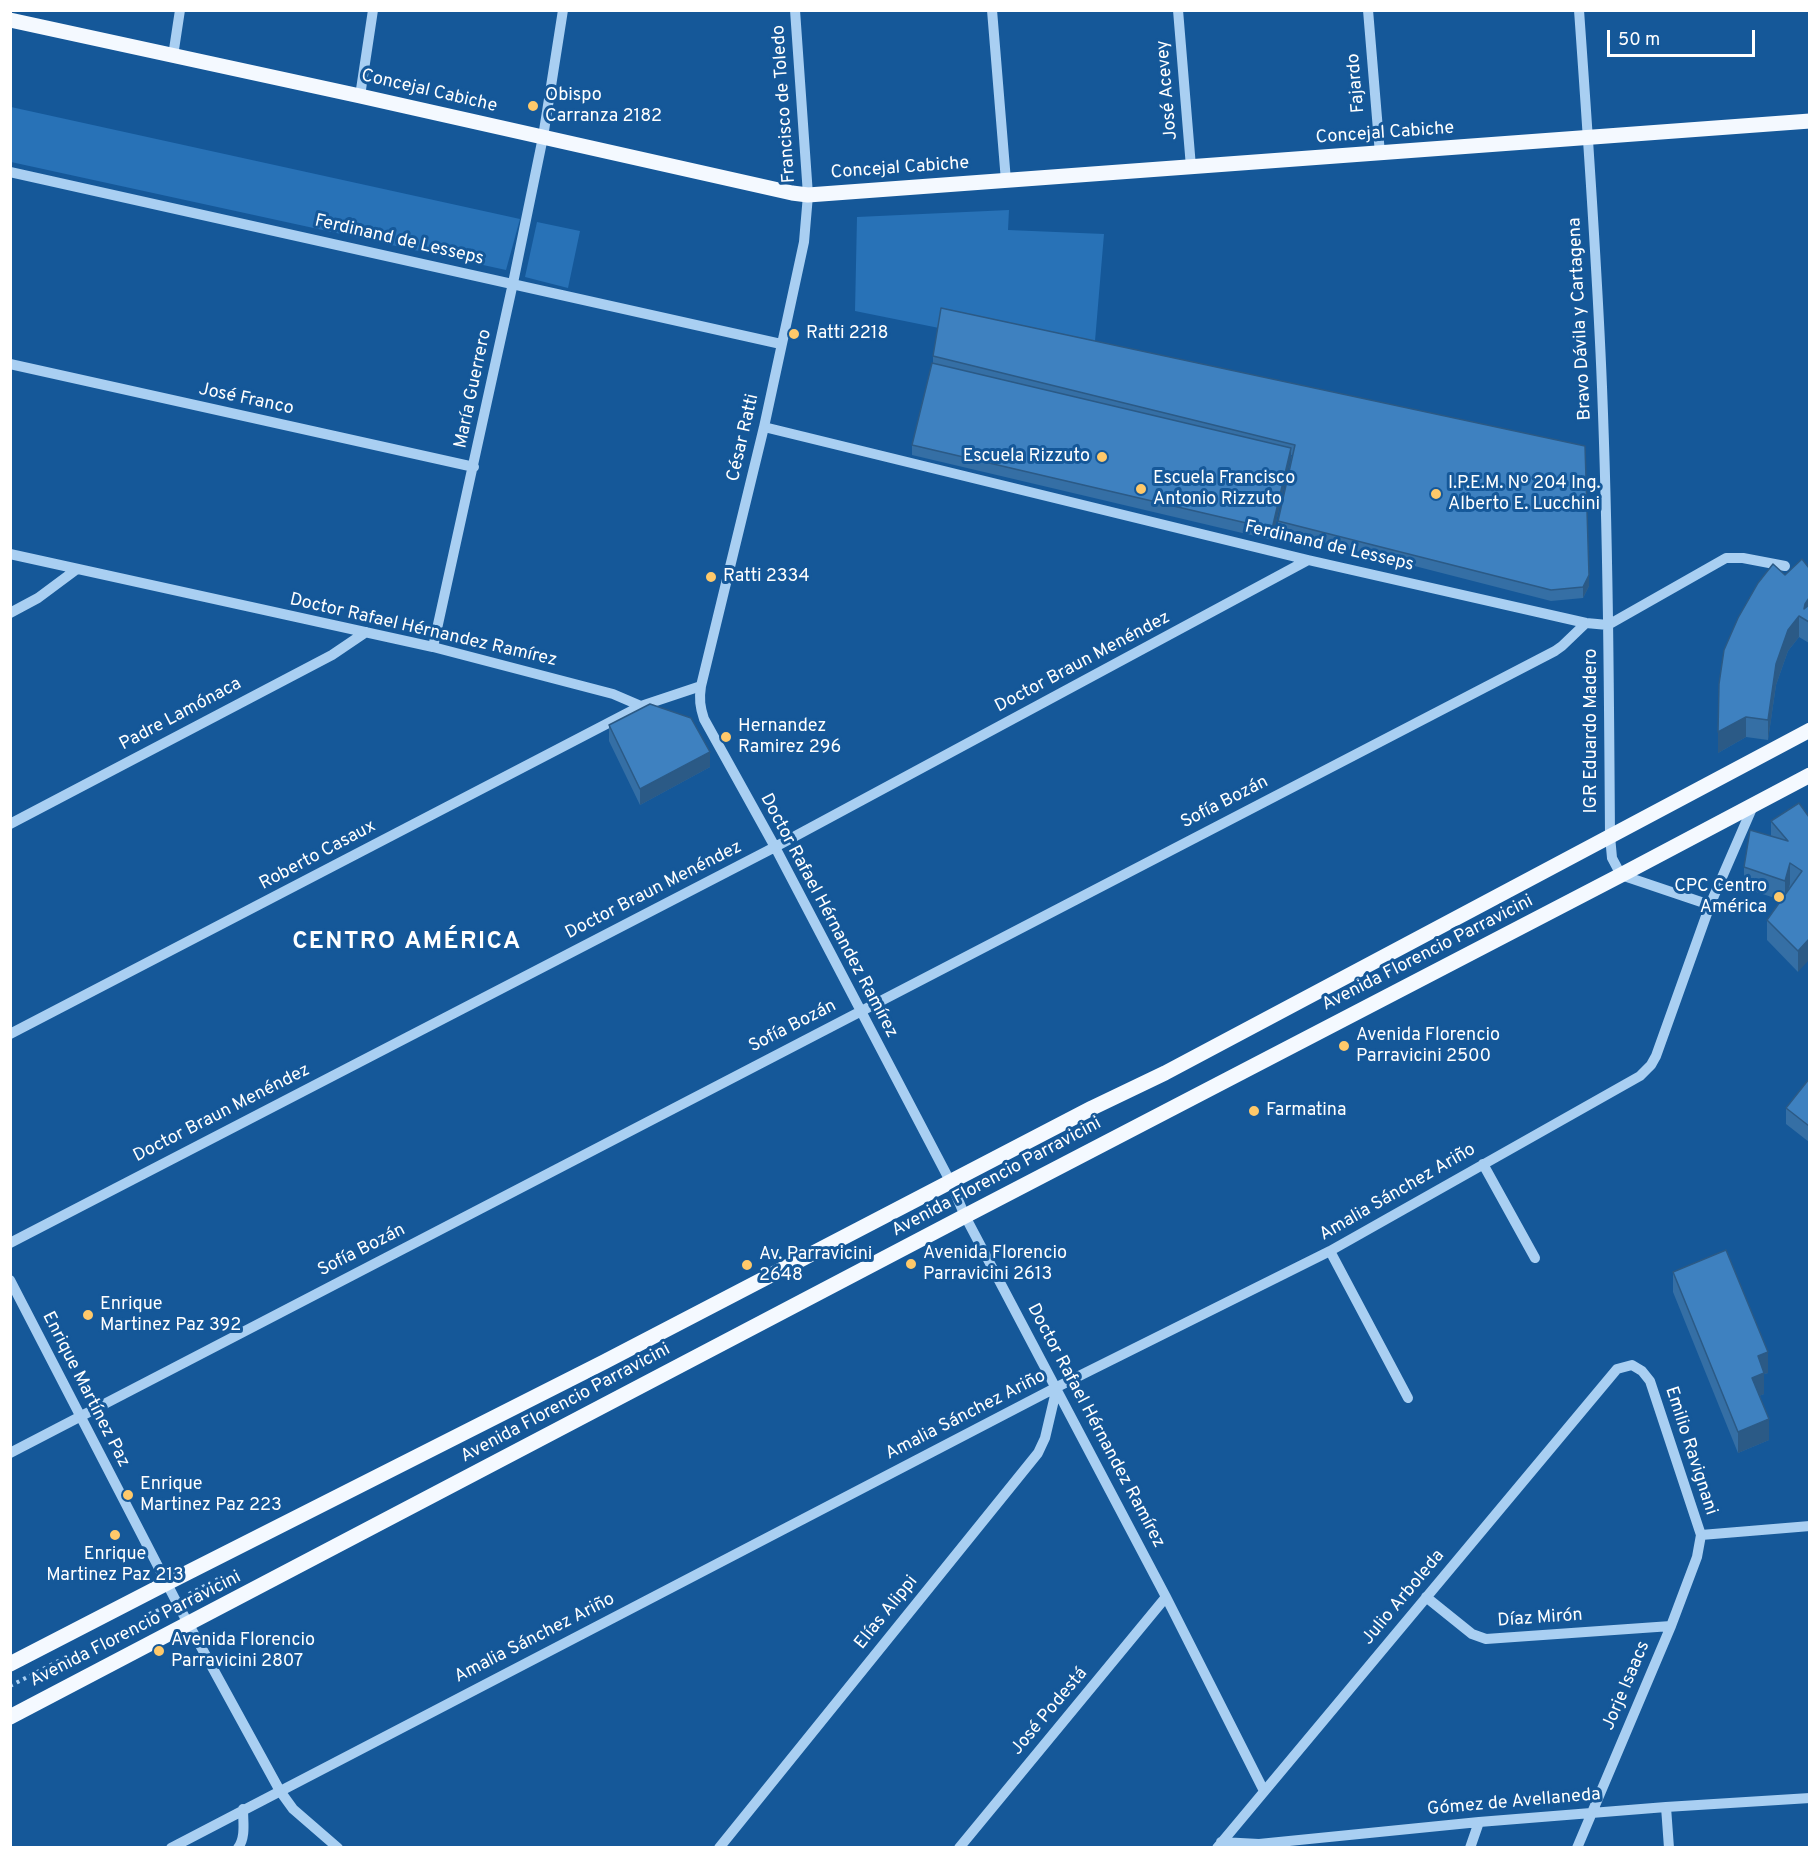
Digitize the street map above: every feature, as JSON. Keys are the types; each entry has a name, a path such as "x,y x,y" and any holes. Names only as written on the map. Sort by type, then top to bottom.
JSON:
{"main road":[{"name":"Concejal Cabiche","path":"10,20 808,195 1809,121"},
{"name":"Avenida Florencio Parravicini","path":"10,1664 604,1362 1092,1108 1175,1068 1809,730"},
{"name":"Avenida Florencio Parravicini","path":"10,1717 1809,775"}],"street":[{"path":"173,56 180,10"},
{"path":"360,96 373,10"},
{"name":"María Guerrero","path":"433,646 513,284 543,137 563,10"},
{"name":"Francisco de Toledo","path":"795,10 808,195"},
{"path":"992,10 1006,181"},
{"name":"José Acevey","path":"1178,10 1191,167"},
{"name":"Fajardo","path":"1368,10 1380,154"},
{"name":"Bravo Dávila y Cartagena","path":"1578,10 1602,386 1608,625"},
{"name":"Ferdinand de Lesseps","path":"10,172 781,344"},
{"name":"César Ratti","path":"701,686 764,427 804,242 808,195"},
{"name":"José Franco","path":"10,364 474,467"},
{"name":"Ferdinand de Lesseps","path":"764,427 1308,560 1586,623 1608,625"},
{"name":"Doctor Rafael Hérnandez Ramírez","path":"10,554 433,646 613,694 641,706"},
{"path":"1608,625 1726,558 1743,558 1785,566"},
{"name":"Doctor Braun Menéndez","path":"10,1243 775,847 1308,560"},
{"path":"10,613 38,598 77,569"},
{"name":"Sofía Bozán","path":"10,1453 1555,651 1586,623"},
{"name":"IGR Eduardo Madero","path":"1608,625 1610,836 1612,858 1621,875"},
{"name":"Padre Lamónaca","path":"10,824 332,655 366,632"},
{"path":"641,706 701,686"},
{"name":"Doctor Rafael Hérnandez Ramírez","path":"701,686 699,698 704,719 775,847 950,1181 965,1216 1057,1387 1264,1791"},
{"name":"Roberto Casaux","path":"10,1034 641,706"},
{"name":"Amalia Sánchez Ariño","path":"171,1848 1057,1387 1330,1251 1640,1076 1656,1056 1710,905 1753,806"},
{"path":"1621,875 1710,905"},
{"path":"1483,1164 1535,1258"},
{"path":"1330,1251 1408,1398"},
{"name":"Enrique Martínez Paz","path":"10,1280 188,1624 280,1791 292,1809 338,1848"},
{"name":"Emilio Ravignani","path":"1617,1369 1632,1365 1642,1371 1650,1381 1701,1535"},
{"name":"Julio Arboleda","path":"1219,1845 1617,1369"},
{"name":"Elías Alippi","path":"719,1848 1038,1453 1045,1438 1057,1387"},
{"path":"1701,1535 1809,1526"},
{"name":"Jorje Isaacs","path":"1577,1848 1671,1626 1697,1557 1701,1535"},
{"name":"José Podestá","path":"959,1848 1166,1597"},
{"name":"Díaz Mirón","path":"1426,1597 1472,1635 1486,1640 1671,1626"},
{"name":"Gómez de Avellaneda","path":"1219,1845 1259,1844 1666,1806 1809,1798"},
{"path":"1666,1806 1669,1848"},
{"path":"238,1848 243,1834 243,1809"},
{"path":"1470,1848 1479,1822"}],"shaded area":[{"path":"11,107 520,219 506,270 11,162"},
{"path":"1009,210 1008,230 1104,234 1094,353 939,328 855,311 857,217"},
{"path":"537,222 580,231 568,288 525,277"}],"building":[{"name":"I.P.E.M. Nº 204 Ing. Alberto E. Lucchini","path":"941,308 1585,446 1589,575 1583,587 1551,590 1278,521 1295,445 933,356"},
{"name":"Escuela Rizzuto","path":"932,363 1291,448 1272,529 912,445"},
{"path":"1802,559 1809,568 1809,598 1804,609 1809,605 1809,622 1799,616 1788,630 1776,664 1768,720 1746,717 1718,732 1719,684 1724,650 1738,618 1758,583 1773,564 1785,575"},
{"path":"650,704 691,718 710,752 640,789 609,725"},
{"name":"CPC Centro América","path":"1799,803 1809,817 1809,939 1798,951 1767,920 1802,871 1790,863 1785,881 1744,867 1750,830 1788,841 1771,821"},
{"path":"1809,1079 1809,1126 1786,1108"},
{"path":"1726,1250 1768,1352 1758,1356 1764,1373 1752,1378 1769,1419 1738,1432 1673,1272"}],"place":[{"name":"Obispo Carranza 2182","path":"533,106"},
{"name":"Ratti 2218","path":"794,334"},
{"name":"Escuela Rizzuto","path":"1102,457"},
{"name":"Escuela Francisco Antonio Rizzuto","path":"1141,489"},
{"name":"I.P.E.M. Nº 204 Ing. Alberto E. Lucchini","path":"1436,494"},
{"name":"Ratti 2334","path":"711,577"},
{"name":"Hernandez Ramirez 296","path":"726,737"},
{"name":"CPC Centro América","path":"1779,897"},
{"name":"Avenida Florencio Parravicini 2500","path":"1344,1046"},
{"name":"Farmatina","path":"1254,1111"},
{"name":"Avenida Florencio Parravicini 2613","path":"911,1264"},
{"name":"Av. Parravicini 2648","path":"747,1265"},
{"name":"Enrique Martinez Paz 392","path":"88,1315"},
{"name":"Enrique Martinez Paz 223","path":"128,1495"},
{"name":"Enrique Martinez Paz 213","path":"115,1535"},
{"name":"Avenida Florencio Parravicini 2807","path":"159,1651"}],"district":[{"name":"CENTRO AMÉRICA","path":"407,943"}]}
